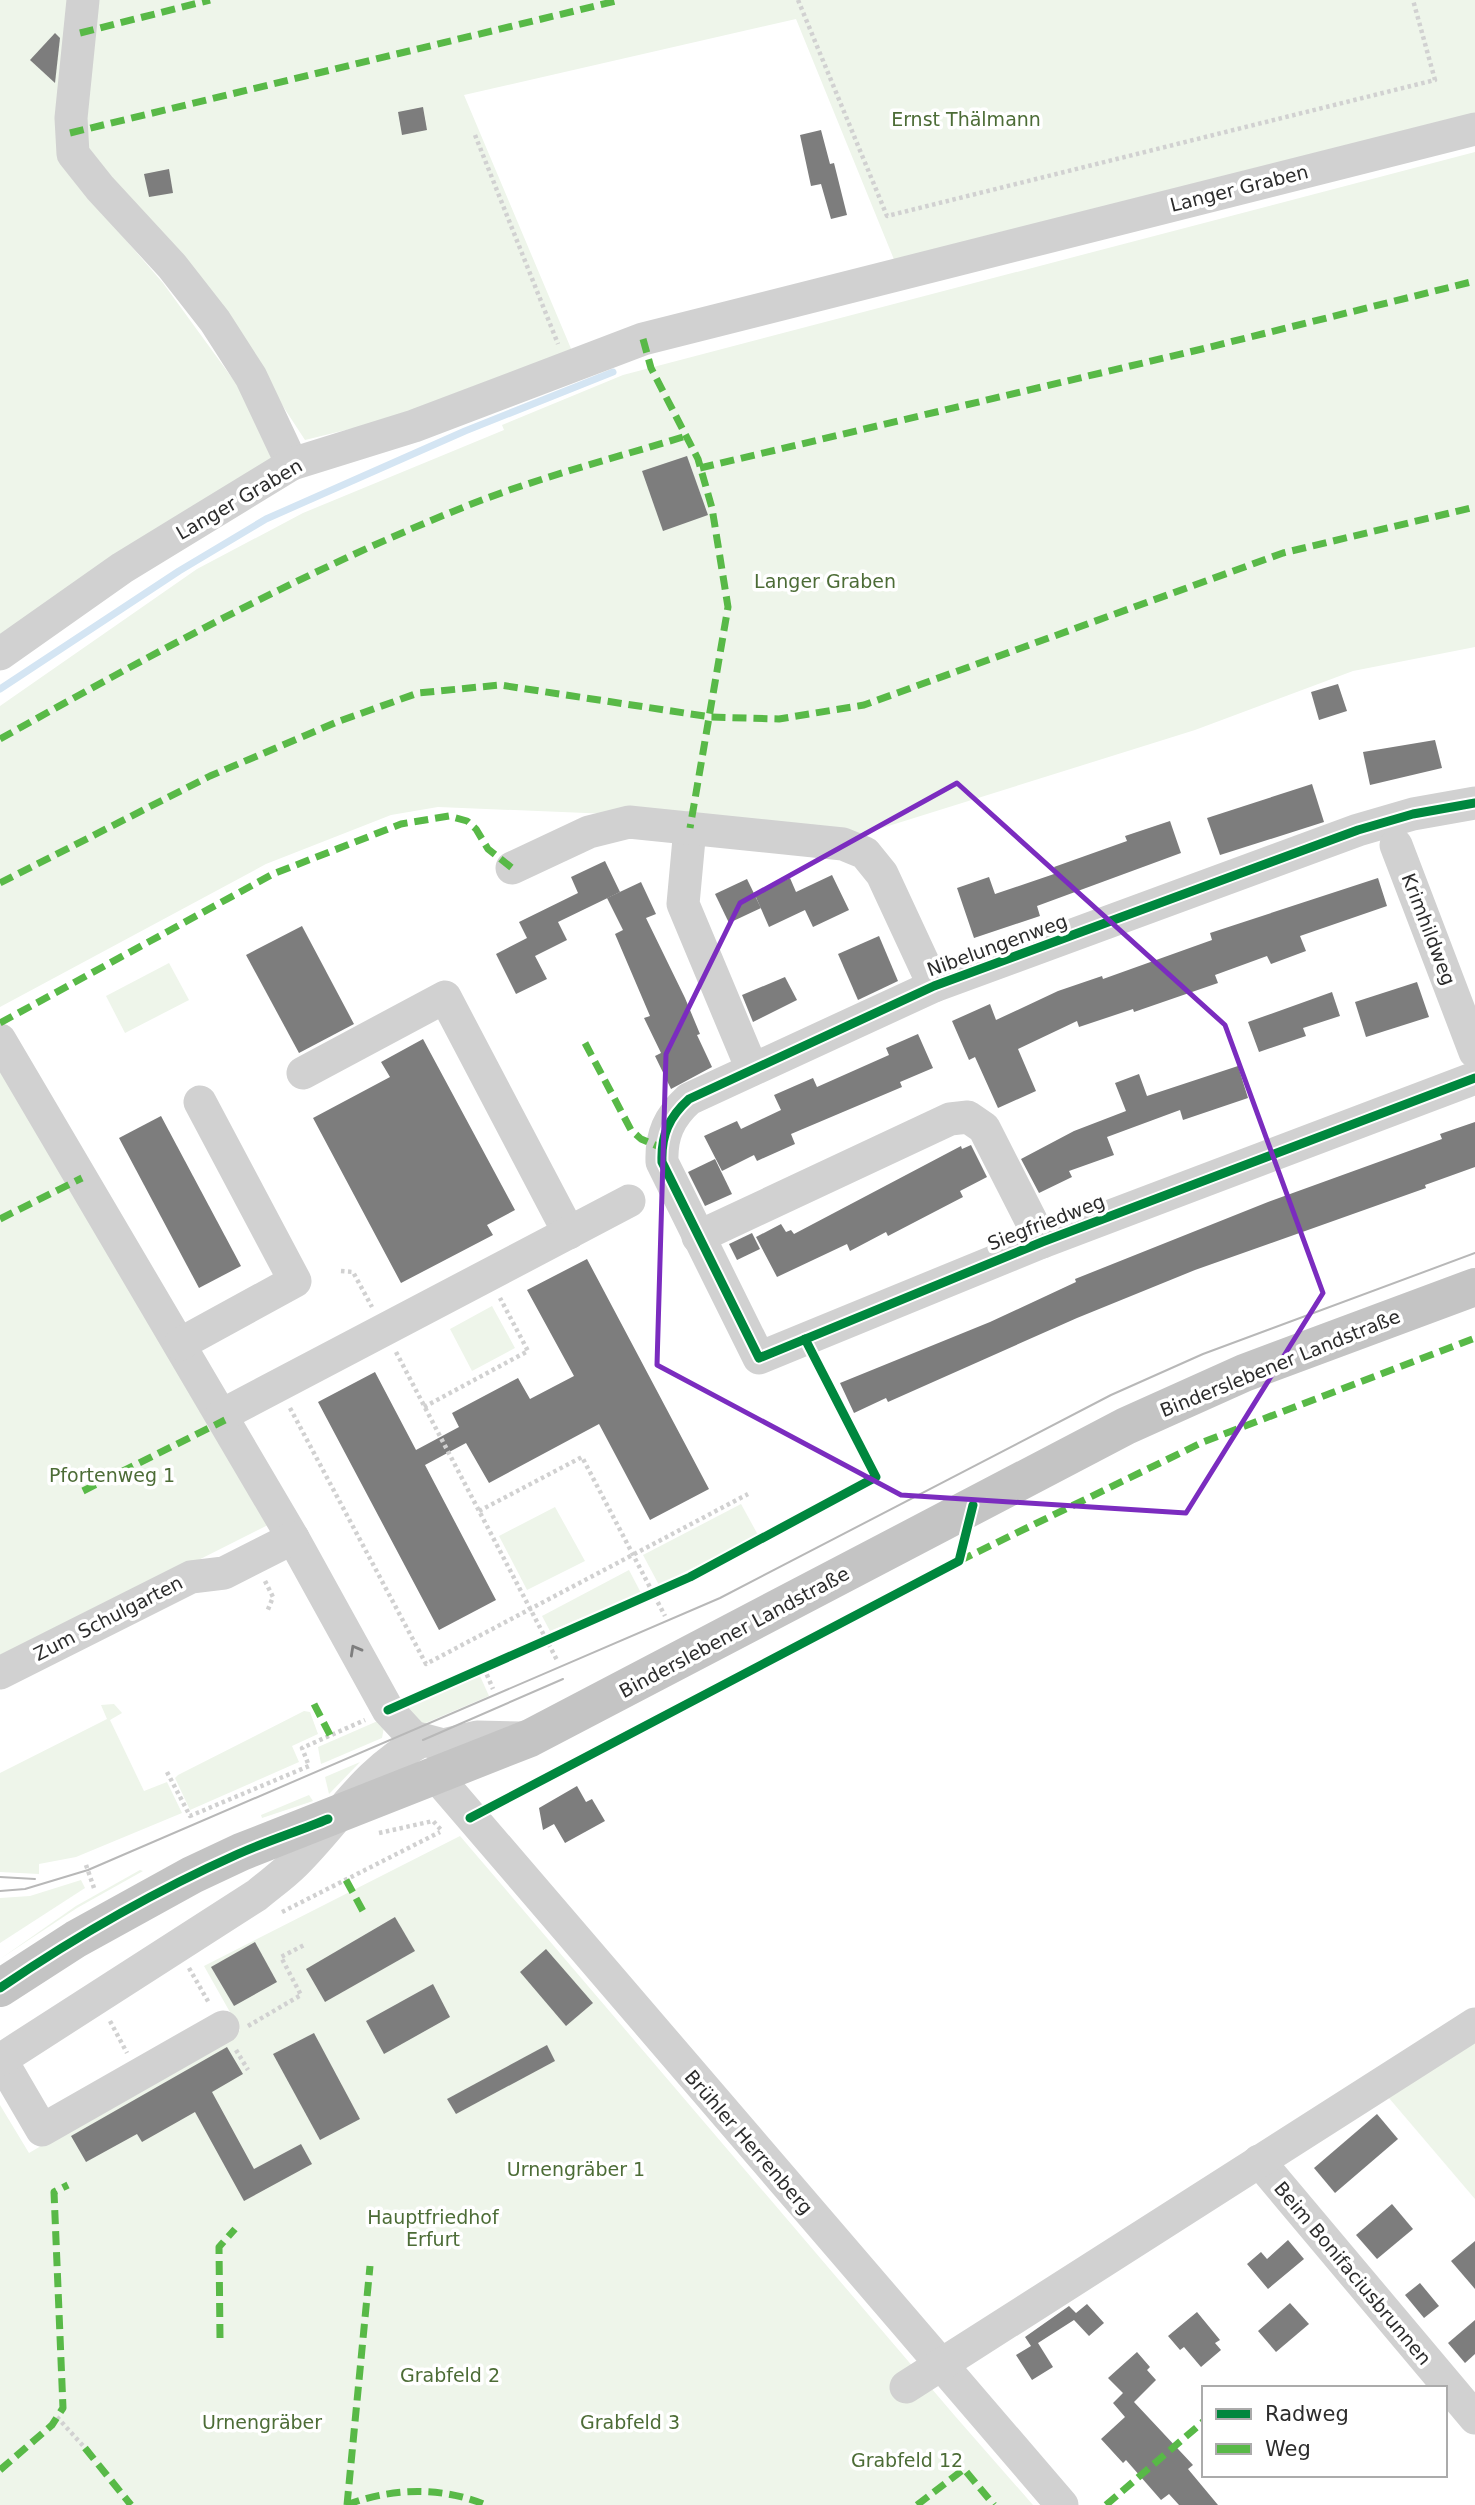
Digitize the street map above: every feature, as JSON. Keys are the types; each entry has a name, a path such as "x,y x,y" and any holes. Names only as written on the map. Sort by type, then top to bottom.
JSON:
{"main road":[{"name":"Binderslebener Landstraße","path":"0,1988 76,1939 192,1875 241,1852 323,1822 530,1738 1126,1426 1244,1373 1475,1287"}],"street":[{"path":"83,0 71,118 73,153 100,188 173,266 215,321 251,377 292,464"},
{"name":"Langer Graben","path":"0,654 122,568 292,464 414,426 643,339 1475,129"},
{"name":"Nibelungenweg","path":"698,1237 662,1162 666,1129 676,1111 689,1099 934,986 1358,830 1413,814 1475,803"},
{"name":"Nibelungenweg","path":"512,868 589,832 629,822 843,844 865,853 882,874 934,986"},
{"path":"690,828 683,880 683,904 752,1069"},
{"name":"Krimhildweg","path":"1396,845 1475,1052"},
{"path":"303,1073 445,997 569,1233"},
{"path":"0,1040 407,1728 443,1745 477,1737 530,1738"},
{"name":"Siegfriedweg","path":"1042,1242 984,1128 968,1117 950,1119 698,1237 759,1358 1042,1242 1475,1078"},
{"path":"180,1344 295,1281 200,1102"},
{"path":"222,1415 629,1202"},
{"name":"Zum Schulgarten","path":"0,1673 191,1577 224,1573 293,1538"},
{"path":"231,2029 42,2130 0,2059 257,1895 294,1864 358,1774 407,1728"},
{"name":"Brühler Herrenberg","path":"437,1777 1062,2505"},
{"path":"0,2046 252,1886 323,1822"},
{"path":"906,2387 1475,2024"},
{"name":"Beim Bonifaciusbrunnen","path":"1259,2161 1475,2418"}],"path":[{"path":"798,0 887,216 1435,80 1413,0"},
{"path":"475,135 568,368"},
{"path":"341,1271 354,1272 558,1662"},
{"path":"424,1407 528,1351 488,1276"},
{"path":"167,1772 191,1817 309,1766 302,1748 407,1728 484,1668 654,1594 876,1477 805,1339"},
{"path":"278,1386 426,1664 748,1494"},
{"path":"479,1510 582,1457 665,1616"},
{"path":"484,1668 494,1689"},
{"path":"274,1913 285,1911 470,1818"},
{"path":"374,1835 433,1821 440,1832"},
{"path":"86,1865 94,1888"},
{"path":"231,2029 301,1995 281,1957 306,1944"},
{"path":"57,2417 85,2448"}],"highlighted area":[{"path":"957,783 1225,1025 1323,1293 1186,1513 901,1495 657,1365 666,1054 740,903"}],"green space":[{"path":"0,0 73,0 61,165 163,283 243,393 275,456 0,637"},
{"name":"Ernst Thälmann","path":"92,0 1475,0 1475,114 895,262 796,19 464,95 572,351 407,415 305,440 252,359 88,158 79,120"},
{"name":"Langer Graben","path":"1475,152 1475,647 1353,671 1195,730 850,838 634,815 438,807 391,815 266,864 0,1007 0,706 197,569 303,513 504,430 502,425 623,375"},
{"path":"169,963 189,1000 125,1033 106,996"},
{"name":"Pfortenweg 1","path":"0,1055 274,1522 0,1660"},
{"path":"492,1306 515,1348 472,1371 450,1329"},
{"path":"741,1504 758,1535 659,1585 643,1555"},
{"path":"555,1507 585,1561 527,1590 499,1536"},
{"path":"629,1570 641,1593 550,1631 542,1616"},
{"path":"480,1676 489,1696 414,1728 401,1710"},
{"path":"114,1704 122,1713 110,1720 144,1791 167,1782 182,1813 76,1857 39,1864 39,1874 0,1872 0,1773 107,1719 101,1705"},
{"path":"304,1711 310,1712 318,1734 292,1746 299,1762 190,1810 175,1778 178,1775"},
{"path":"380,1720 384,1727 382,1738 321,1764 318,1747"},
{"path":"360,1762 329,1794 325,1777"},
{"path":"309,1795 313,1801 262,1818 261,1815"},
{"name":"Hauptfriedhof Erfurt","path":"460,1836 1033,2505 0,2505 0,2105 29,2153 240,2030 204,1966"},
{"path":"140,1870 143,1871 77,1908 0,1959 76,1906"},
{"path":"81,1880 85,1888 0,1943 0,1898 30,1896"},
{"path":"1475,2033 1475,2199 1383,2091"}],"building":[{"path":"55,33 60,38 55,83 30,60"},
{"path":"423,107 427,130 402,135 398,112"},
{"path":"821,130 830,164 834,163 847,215 831,219 821,184 811,186 800,135"},
{"path":"169,169 173,193 149,197 144,174"},
{"path":"687,456 708,515 663,531 642,471"},
{"path":"1338,684 1347,711 1319,720 1311,692"},
{"path":"1435,740 1442,768 1370,785 1363,752"},
{"path":"1312,784 1324,822 1220,855 1207,818"},
{"path":"1170,821 1181,853 1037,906 1040,916 974,938 957,888 989,877 995,894 1057,873 1054,867 1127,841 1125,836"},
{"path":"605,861 620,892 558,922 567,940 535,956 547,979 516,994 496,954 527,938 519,922 578,893 571,877"},
{"path":"832,875 849,910 813,927 805,910 769,927 755,895 790,878 796,892"},
{"path":"1378,878 1387,906 1300,936 1306,951 1271,964 1267,956 1215,975 1218,983 1134,1012 1133,1009 1079,1027 1077,1021 1018,1049 1036,1091 998,1108 975,1057 969,1060 952,1021 990,1004 996,1020 1058,991 1102,976 1103,979 1212,940 1210,933"},
{"path":"747,879 761,908 729,923 715,894"},
{"path":"641,882 656,914 646,918 685,998 700,1034 697,1035 712,1067 671,1089 655,1056 661,1053 644,1018 650,1016 615,934 623,930 607,898"},
{"path":"302,926 354,1024 299,1053 246,955"},
{"path":"879,936 898,981 858,1000 838,954"},
{"path":"785,977 797,1000 753,1022 742,995"},
{"path":"1417,982 1429,1017 1366,1037 1355,1002"},
{"path":"1332,992 1340,1016 1303,1028 1306,1036 1259,1052 1248,1022"},
{"path":"918,1034 933,1068 900,1082 902,1087 791,1134 795,1144 757,1161 754,1155 722,1171 704,1136 737,1121 741,1129 781,1110 774,1095 813,1078 817,1087 889,1055 886,1048"},
{"path":"423,1039 515,1210 487,1225 493,1235 401,1283 313,1118 390,1077 381,1062"},
{"path":"1238,1066 1248,1098 1183,1120 1180,1110 1107,1137 1114,1155 1069,1171 1072,1177 1039,1193 1021,1159 1074,1131 1126,1111 1115,1083 1139,1074 1147,1096"},
{"path":"161,1116 241,1266 199,1288 119,1138"},
{"path":"1475,1122 1475,1167 1425,1185 1426,1188 1195,1270 1077,1318 888,1402 886,1398 854,1413 840,1383 990,1322 1076,1282 1075,1279 1268,1202 1442,1139 1440,1134"},
{"path":"971,1145 987,1177 960,1191 963,1197 888,1236 886,1232 850,1251 847,1244 777,1277 756,1237 781,1224 786,1232 791,1230 794,1234 961,1146 962,1149"},
{"path":"715,1159 732,1194 705,1206 688,1172"},
{"path":"752,1233 760,1249 737,1260 729,1244"},
{"path":"587,1259 709,1489 650,1520 599,1424 489,1483 466,1443 425,1465 496,1600 439,1630 318,1402 375,1372 416,1450 459,1427 452,1413 518,1378 530,1399 574,1376 527,1290"},
{"path":"577,1786 586,1802 592,1799 605,1821 565,1843 554,1824 543,1830 539,1808"},
{"path":"395,1917 415,1951 325,2002 306,1969"},
{"path":"255,1942 277,1982 234,2006 211,1967"},
{"path":"546,1949 593,2003 566,2026 520,1972"},
{"path":"433,1984 450,2017 384,2054 366,2021"},
{"path":"314,2033 360,2119 320,2140 273,2054"},
{"path":"547,2045 555,2061 456,2114 447,2099"},
{"path":"227,2047 243,2074 212,2092 254,2169 301,2144 312,2164 244,2201 195,2112 142,2142 137,2134 86,2162 71,2136"},
{"path":"1377,2114 1398,2139 1335,2193 1314,2168"},
{"path":"1392,2204 1413,2229 1377,2259 1356,2235"},
{"path":"1288,2240 1304,2259 1268,2289 1247,2264 1261,2252 1267,2259"},
{"path":"1475,2241 1475,2289 1451,2261"},
{"path":"1420,2283 1439,2306 1424,2318 1405,2295"},
{"path":"1290,2303 1309,2324 1276,2352 1258,2331"},
{"path":"1087,2304 1104,2323 1089,2336 1074,2320 1038,2343 1053,2367 1032,2380 1016,2355 1031,2346 1025,2337 1069,2306 1076,2313"},
{"path":"1197,2312 1220,2340 1215,2343 1221,2350 1201,2367 1184,2347 1180,2350 1168,2336"},
{"path":"1475,2320 1475,2354 1465,2363 1448,2343"},
{"path":"1137,2352 1150,2367 1147,2370 1156,2380 1134,2402 1193,2465 1188,2469 1218,2505 1179,2505 1169,2494 1161,2500 1126,2460 1123,2463 1101,2439 1125,2417 1113,2403 1123,2393 1108,2378"}],"waterway":[{"path":"0,689 179,571 266,519 465,431 613,372"}],"tram line":[{"path":"0,1891 25,1889 88,1870 720,1598 1111,1395 1203,1354 1475,1253"},
{"path":"423,1740 563,1679"},
{"path":"0,1877 35,1879"}],"marked path":[{"path":"80,33 210,0"},
{"path":"70,133 620,0"},
{"path":"700,468 1475,281"},
{"path":"643,339 651,368 698,459 712,508 728,607 690,828"},
{"path":"0,739 113,676 345,558 464,507 519,487 686,436"},
{"path":"0,883 210,776 337,722 418,693 500,685 711,717 779,719 864,705 1283,553 1475,507"},
{"path":"0,1023 273,874 401,824 449,816 467,821 476,829 488,849 512,868"},
{"path":"585,1043 631,1130 641,1139 662,1148"},
{"path":"0,1219 82,1178"},
{"path":"959,1561 1203,1442 1475,1338"},
{"path":"83,1491 225,1420"},
{"path":"314,1704 330,1735"},
{"path":"346,1880 364,1913"},
{"path":"0,2470 52,2425 63,2408 54,2192 68,2185"},
{"path":"220,2338 219,2247 235,2229"},
{"path":"347,2505 370,2266"},
{"path":"1106,2505 1202,2423"},
{"path":"85,2448 131,2505"},
{"path":"917,2505 964,2469 994,2505"},
{"path":"346,2505 381,2495 416,2491 451,2495 486,2505"}],"cycle path":[{"path":"1475,803 1413,814 1358,830 934,986 689,1099 668,1127 663,1143 662,1162 759,1358 1042,1242 1475,1078"},
{"path":"388,1710 690,1577 876,1477 805,1339"},
{"path":"470,1818 959,1561 973,1505"},
{"path":"0,1988 86,1933 176,1883 249,1849 328,1819"}],"park label":[{"name":"Urnengräber 1","path":"576,2169"},
{"name":"Grabfeld 2","path":"450,2375"},
{"name":"Urnengräber","path":"262,2422"},
{"name":"Grabfeld 3","path":"630,2422"},
{"name":"Grabfeld 12","path":"907,2460"}]}
